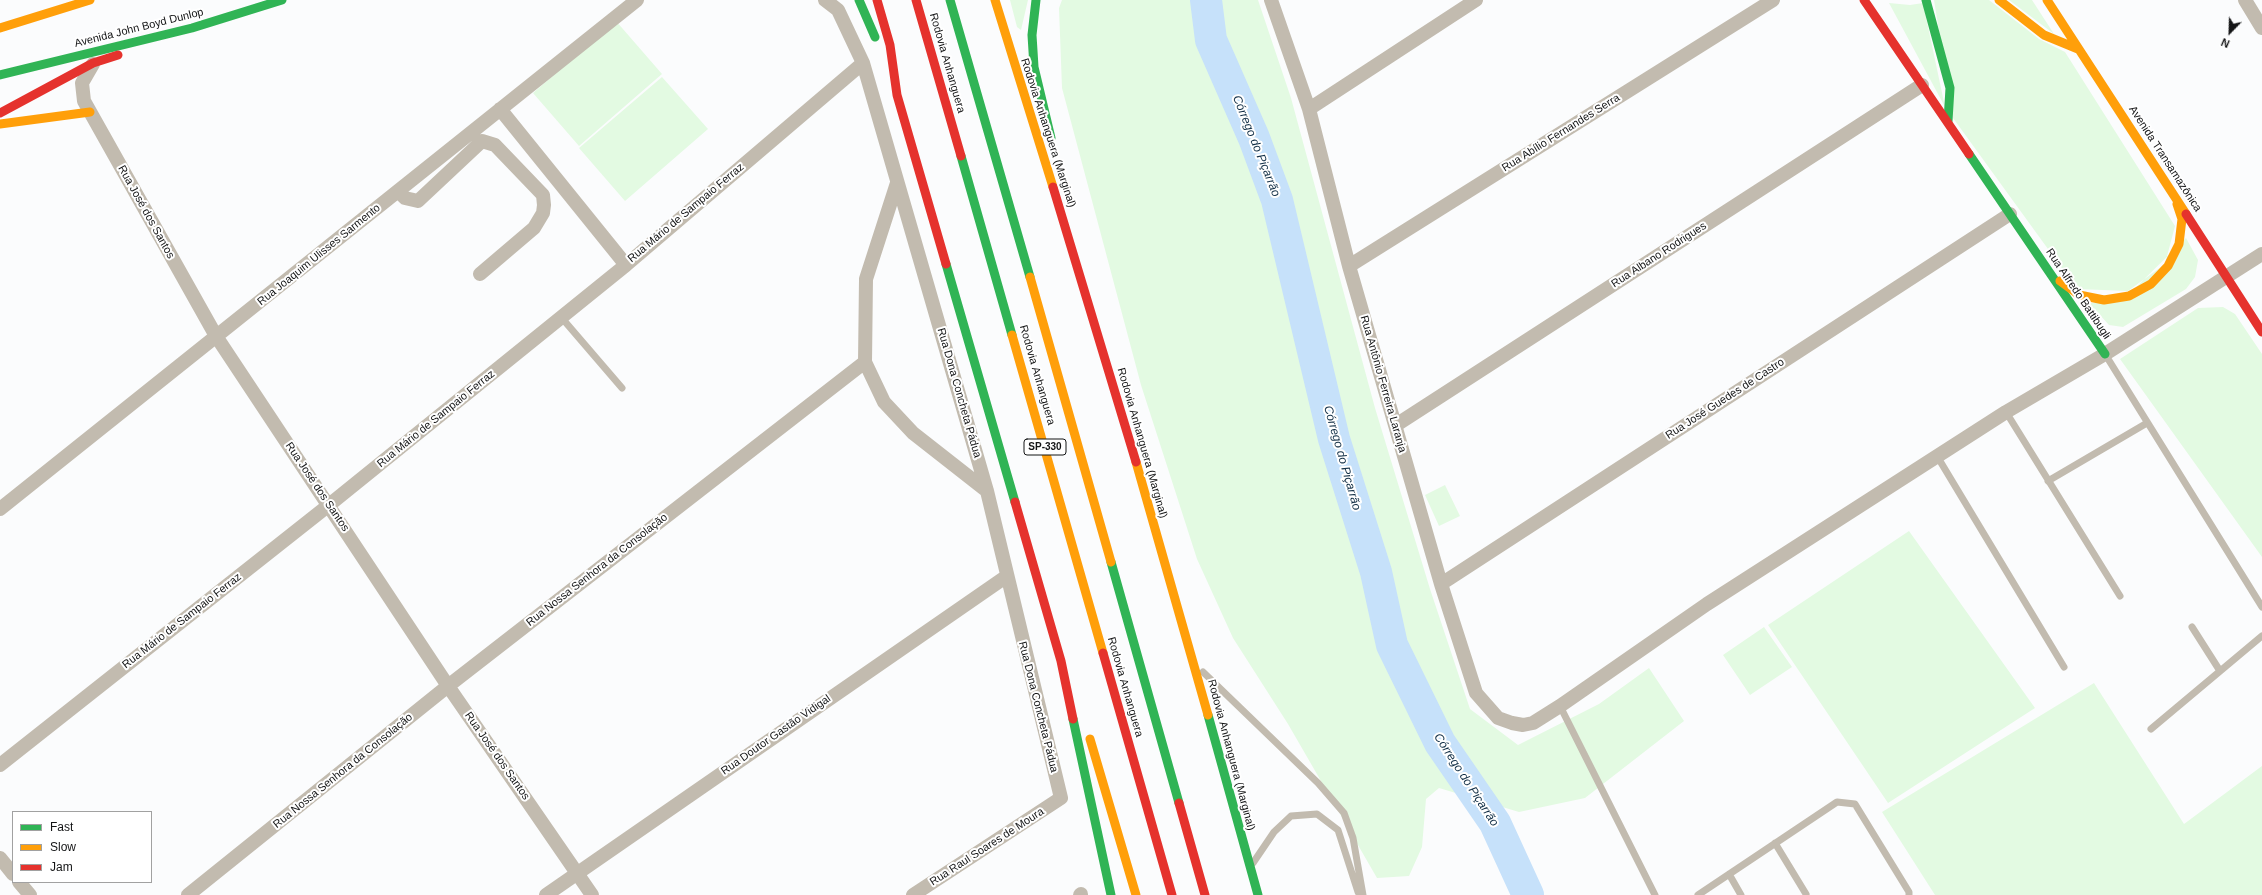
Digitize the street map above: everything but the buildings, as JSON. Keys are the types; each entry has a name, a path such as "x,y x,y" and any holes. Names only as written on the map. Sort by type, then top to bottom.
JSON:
{"main road":[{"path":"0,28 90,0"},
{"name":"Avenida John Boyd Dunlop","path":"0,75 192,28 282,0"},
{"path":"858,0 867,14 897,95 1061,661 1102,771 1136,894"},
{"path":"877,0 890,45 897,95"},
{"name":"Rodovia Anhanguera","path":"916,0 1172,895"},
{"name":"Rodovia Anhanguera","path":"950,0 1056,362 1205,895"},
{"name":"Rodovia Anhanguera (Marginal)","path":"995,0 1080,272 1194,662 1258,895"},
{"path":"1036,0 1032,35 1034,67 1054,150"},
{"name":"Rua Alfredo Battibugli","path":"1864,0 1948,121 2105,354"},
{"path":"1926,0 1950,88 1948,121"},
{"path":"1999,0 2044,35 2078,49"},
{"name":"Avenida Transamazônica","path":"2046,0 2262,332"},
{"path":"0,114 93,63 192,28"},
{"path":"0,124 90,112"},
{"path":"2042,262 2078,295 2104,300 2129,296 2151,284 2168,266 2179,244 2182,219 2173,194"},
{"path":"1068,203 1076,234 1080,272"},
{"path":"1061,661 1111,895"}],"street":[{"name":"Rua Joaquim Ulisses Sarmento","path":"0,509 637,0"},
{"name":"Rua Dona Concheta Pádua","path":"825,0 838,10 863,63 987,491 1061,798"},
{"name":"Rua Antônio Ferreira Laranja","path":"1271,0 1309,109 1349,266 1441,584 1476,693 1498,718 1523,725 1540,719 1707,604 2006,412 2105,354 2262,254"},
{"path":"1309,109 1476,0"},
{"name":"Rua Abílio Fernandes Serra","path":"1349,266 1773,0"},
{"path":"2245,0 2262,28"},
{"name":"Rua José dos Santos","path":"93,63 82,83 84,101 216,336 448,686 592,895"},
{"name":"Rua Mário de Sampaio Ferraz","path":"0,765 329,505 626,265 863,63"},
{"name":"Rua Albano Rodrigues","path":"1396,425 1922,85"},
{"path":"500,109 626,265"},
{"path":"398,191 405,198 418,201 482,142 495,145 544,195 544,205 543,213 534,228 480,274"},
{"path":"897,183 866,279 865,362 884,402 913,432 987,491"},
{"name":"Rua José Guedes de Castro","path":"1441,584 2010,214"},
{"name":"Rua Nossa Senhora da Consolação","path":"188,895 448,686 865,362"},
{"name":"Rua Doutor Gastão Vidigal","path":"546,895 1007,576"},
{"name":"Rua Raul Soares de Moura","path":"913,895 1061,798"},
{"path":"0,858 12,873"},
{"path":"20,883 30,895"}],"lane":[{"path":"561,317 622,388"},
{"name":"Rua Alfredo Battibugli","path":"2105,354 2262,607"},
{"path":"2006,412 2120,596"},
{"path":"2048,481 2147,423"},
{"path":"1937,456 2064,667"},
{"path":"2192,626 2220,671"},
{"path":"2151,729 2262,636"},
{"path":"1194,662 1318,783 1344,813 1353,838 1363,895"},
{"path":"1560,706 1655,895"},
{"path":"1698,895 1837,802 1855,804 1909,892 1909,895"},
{"path":"1250,868 1274,832 1291,816 1317,814 1338,830 1359,895"},
{"path":"1775,843 1806,894"},
{"path":"1729,874 1741,895"}],"green space":[{"path":"1010,0 1028,0 1021,30 1017,27"},
{"path":"1062,0 1258,0 1291,98 1375,408 1430,589 1470,709 1518,745 1599,704 1649,668 1684,721 1585,798 1519,812 1439,788 1426,799 1422,847 1409,876 1377,878 1288,724 1233,638 1197,559 1141,385 1062,88 1059,8"},
{"path":"1934,0 1989,0 2039,39 2065,52 2175,226 2165,264 2128,291 2077,289 1953,118"},
{"path":"2009,0 2032,0 2054,34"},
{"path":"1889,3 1910,5 1923,3 1945,107"},
{"path":"616,21 662,74 579,146 533,93"},
{"path":"662,77 708,129 625,201 579,148"},
{"path":"2186,238 2198,260 2195,277 2186,289 2123,327 2109,325 2089,303 2121,302"},
{"path":"2223,307 2235,314 2262,354 2262,557 2120,359 2198,308"},
{"path":"1445,485 1460,516 1439,526 1425,495"},
{"path":"1909,531 2035,708 1888,803 1768,625"},
{"path":"1764,627 1792,667 1750,695 1723,655"},
{"path":"2094,683 2184,824 2262,766 2262,895 1935,895 1882,812"}],"waterway":[{"name":"Córrego do Piçarrão","path":"1206,0 1211,40 1254,138 1277,200 1334,439 1376,572 1392,645 1440,743 1495,823 1528,895"}],"traffic: fast":[{"path":"0,75 192,28 282,0"},
{"path":"859,0 875,37"},
{"path":"950,0 1030,277"},
{"path":"1036,0 1032,35 1034,67 1051,138"},
{"path":"1926,0 1950,88 1948,121"},
{"path":"1969,154 2105,354"},
{"path":"961,156 1012,335"},
{"path":"946,264 1015,502"},
{"path":"1111,562 1179,803"},
{"path":"1208,715 1258,895"},
{"path":"1073,719 1111,895"}],"traffic: slow":[{"path":"0,28 90,0"},
{"path":"995,0 1053,187"},
{"path":"1999,0 2044,35 2078,49"},
{"path":"2047,0 2186,214"},
{"path":"0,124 90,112"},
{"path":"2060,281 2079,295 2104,300 2129,296 2151,284 2168,266 2179,244 2182,219 2177,204"},
{"path":"1030,277 1111,562"},
{"path":"1012,335 1103,653"},
{"path":"1136,462 1208,715"},
{"path":"1090,739 1136,895"}],"traffic: jam":[{"path":"877,0 890,45 897,95 946,264"},
{"path":"916,0 961,156"},
{"path":"1864,0 1969,154"},
{"path":"0,113 93,63 118,55"},
{"path":"1053,187 1136,462"},
{"path":"2186,214 2262,332"},
{"path":"1015,502 1061,661 1073,719"},
{"path":"1103,653 1172,895"},
{"path":"1179,803 1205,895"}]}
